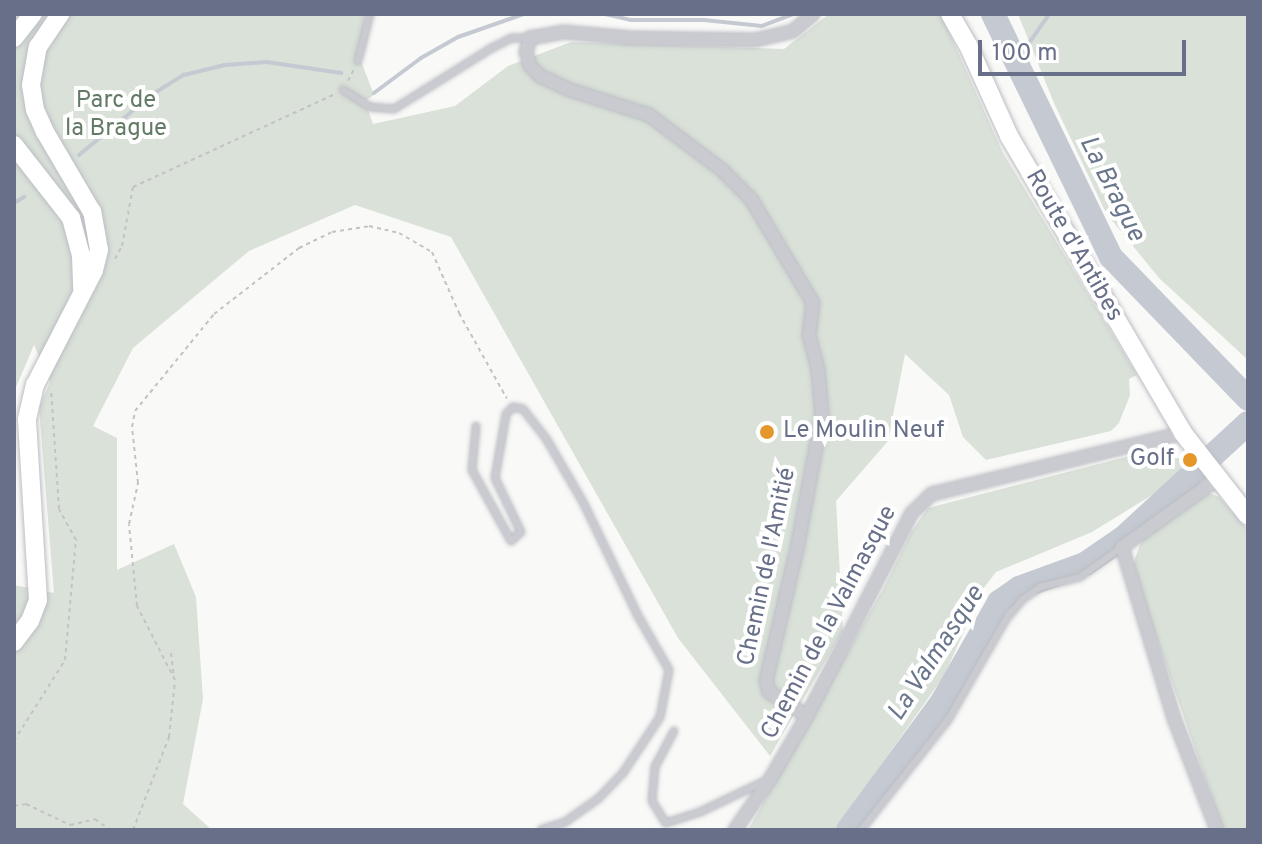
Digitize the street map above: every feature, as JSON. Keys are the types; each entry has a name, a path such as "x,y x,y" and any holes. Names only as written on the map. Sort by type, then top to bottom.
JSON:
{"street":[{"path":"14,38 33,14"},
{"path":"14,642 30,621 38,600 27,419 35,385 94,270 97,230 84,194 45,132 35,110 31,85 38,47 60,14"},
{"path":"530,38 564,32 631,38 755,40 793,31 813,14"},
{"name":"Route d'Antibes","path":"950,14 968,45 1009,136 1183,433 1197,455 1248,516"},
{"name":"Chemin de l'Amitié","path":"530,38 526,52 530,66 540,76 570,90 649,115 722,170 751,199 813,303 809,335 818,369 822,415 797,549 766,681 769,692 807,716"},
{"path":"14,145 71,218 81,255 82,292"},
{"name":"Chemin de la Valmasque","path":"735,830 771,778 807,716 912,513 932,494 1183,433"},
{"path":"1213,475 1122,547 1175,721 1217,830"}],"lane":[{"path":"358,61 370,14"},
{"path":"343,90 370,107 394,109 490,49 512,38 530,38"},
{"path":"476,426 472,470 511,541 521,532 495,478 506,414 513,407 523,409 547,440 669,670 660,717 623,773 599,798 576,814 541,830"},
{"path":"861,830 948,720 998,631 1023,599 1040,587 1080,577 1122,547"},
{"path":"674,731 655,766 652,801 666,823 700,812 771,778"}],"path":[{"path":"109,268 122,246 133,187 343,90 358,61"},
{"path":"175,680 137,606 129,524 138,483 132,427 135,411 183,349 227,304 299,248 332,232 369,226 399,233 432,252 459,313 513,407"},
{"path":"14,741 65,660 76,540 59,509 51,389"},
{"path":"133,830 169,737 175,680 171,653"},
{"path":"14,806 26,804 70,825 95,819 110,830"}],"green space":[{"name":"Parc de la Brague","path":"14,14 365,14 359,56 374,95 365,101 373,124 455,106 508,66 571,42 784,49 829,14 941,14 1003,153 1137,375 1129,379 1130,395 1119,423 1111,431 986,460 963,437 949,395 905,354 888,441 836,501 843,631 770,756 678,638 451,237 355,205 249,251 133,348 93,426 117,438 117,570 174,544 196,597 203,699 183,804 212,830 14,830 14,585 54,593 39,408 50,382 34,345 14,392"},
{"path":"1018,14 1248,14 1248,360 1159,278 1106,213 1054,103"},
{"path":"1149,451 1167,452 1180,459 1184,471 1178,479 1092,532 996,572 983,589 944,676 835,830 748,830 883,589 911,532 928,508"},
{"path":"1209,493 1219,497 1248,530 1248,830 1223,830 1132,567 1142,539"}],"waterway":[{"path":"374,93 421,58 458,37 524,14"},
{"path":"605,14 630,20 704,20 762,26 794,14"},
{"name":"La Brague","path":"993,14 1111,257 1248,399"},
{"path":"1013,51 1029,43 1049,14"},
{"path":"79,155 153,94 184,75 225,65 267,62 341,73"},
{"path":"14,203 24,197"},
{"name":"La Valmasque","path":"848,830 942,702 999,602 1019,588 1085,564 1123,538 1248,423"}],"place":[{"name":"Le Moulin Neuf","path":"767,432"},
{"name":"Golf","path":"1190,460"}]}
